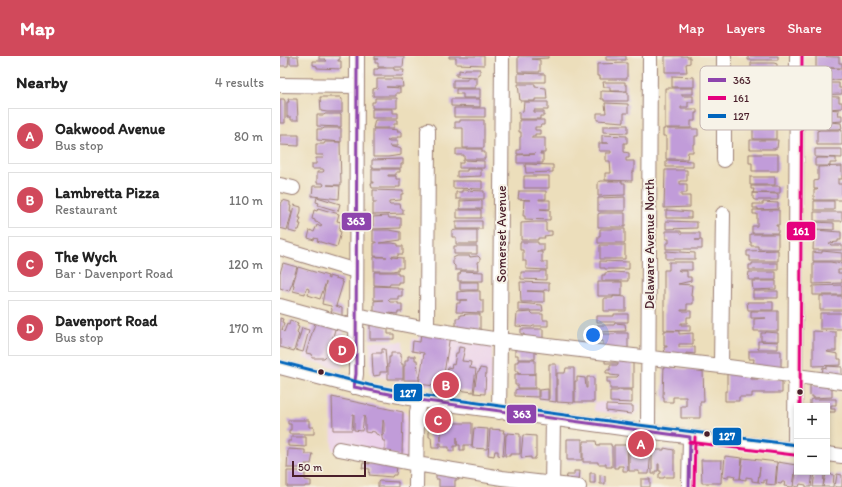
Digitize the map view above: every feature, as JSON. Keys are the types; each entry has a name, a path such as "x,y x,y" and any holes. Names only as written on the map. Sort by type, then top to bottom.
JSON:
{"street":[{"path":"354,387 356,374 357,56"},
{"name":"Somerset Avenue","path":"498,412 502,56"},
{"name":"Delaware Avenue North","path":"648,431 650,56"},
{"path":"798,56 798,66"},
{"path":"280,85 357,86"},
{"path":"427,329 428,130"},
{"path":"724,130 724,160"},
{"path":"796,439 798,130"},
{"path":"721,366 723,214"},
{"path":"280,248 356,271"},
{"path":"280,306 356,321 842,382"},
{"path":"280,367 354,387 419,400 498,412 794,450"},
{"path":"416,487 417,413 419,400"},
{"path":"552,486 553,419"},
{"path":"689,487 690,437"},
{"path":"339,449 416,464 552,486 579,487"},
{"path":"830,454 842,456"}],"shaded area":[{"path":"313,318 344,326 342,368 340,369 303,358"},
{"path":"420,330 492,340 491,392 486,395 418,384 421,354 411,352 412,338 418,340"},
{"path":"370,341 403,342 403,382 372,375 370,373"},
{"path":"331,397 403,410 408,416 408,465 332,450"},
{"path":"594,402 640,404 640,409 632,416 594,411"}],"building":[{"path":"280,56 289,56 288,66 280,66"},
{"path":"290,56 298,56 299,64 290,64"},
{"path":"319,56 340,56 338,61 341,61 341,69 317,68 317,66 313,65 313,61 327,61 325,59 319,59"},
{"path":"375,56 403,56 403,67 378,67 378,63 375,63"},
{"path":"449,56 484,56 484,65 456,64 456,58 449,58"},
{"path":"518,56 548,56 548,58 532,59 540,60 540,72 518,72"},
{"path":"606,56 626,56 626,60 606,60"},
{"path":"665,56 690,57 690,63 686,64 687,72 665,72"},
{"path":"748,56 778,56 778,60 748,60"},
{"path":"816,56 839,57 839,63 842,63 842,68 832,68 832,66 816,66"},
{"path":"627,63 627,79 600,79 600,76 597,76 597,64"},
{"path":"751,63 777,64 777,66 751,66"},
{"path":"394,68 394,70 404,70 403,76 374,76 374,69"},
{"path":"832,68 842,69 842,79 832,80"},
{"path":"465,69 480,69 480,74 478,74 478,77 456,76 456,73 459,73 459,70 465,71"},
{"path":"518,73 545,74 545,82 518,82"},
{"path":"672,76 694,77 694,87 672,87"},
{"path":"467,78 477,79 477,85 475,85 475,88 453,88 453,80 467,80"},
{"path":"377,79 402,79 403,87 386,87 400,88 400,93 396,93 396,96 373,96 373,89 377,88"},
{"path":"603,82 625,82 625,85 627,85 627,91 610,91 610,87 604,87"},
{"path":"832,83 839,83 839,88 842,88 842,94 832,94"},
{"path":"518,84 535,84 535,87 546,88 547,99 520,101"},
{"path":"665,88 693,88 693,94 682,94 682,96 693,96 693,102 688,102 688,107 681,107 681,109 697,109 697,113 695,113 695,121 691,121 691,128 667,128 698,129 698,136 695,136 695,144 693,144 693,152 688,152 687,159 666,159 666,136 663,136 663,129 665,129"},
{"path":"456,89 480,89 480,98 463,98 463,94 456,94"},
{"path":"601,91 628,92 628,101 604,101 604,99 601,99"},
{"path":"320,97 340,97 342,99 342,112 321,111"},
{"path":"832,97 839,97 839,102 842,102 842,108 832,109"},
{"path":"375,98 397,98 397,108 372,108 372,102 375,102"},
{"path":"280,99 284,99 285,101 285,123 280,123"},
{"path":"288,99 297,99 298,120 291,120 291,117 287,117"},
{"path":"451,99 480,99 480,107 451,106"},
{"path":"524,102 548,102 548,110 534,110 534,112 544,112 544,116 540,116 540,119 519,119 519,112 523,111"},
{"path":"605,103 628,104 628,113 624,113 624,122 597,120 597,113 606,113"},
{"path":"454,108 485,108 485,117 454,117"},
{"path":"372,109 393,109 393,113 398,113 398,118 372,118"},
{"path":"832,109 839,110 838,115 842,115 842,121 832,122"},
{"path":"341,114 341,127 317,126 317,115"},
{"path":"375,120 397,120 397,124 394,124 394,128 373,128"},
{"path":"460,120 484,120 484,148 463,148 463,128 455,128 455,122 460,122"},
{"path":"519,120 544,120 544,125 535,127 535,130 540,130 540,134 535,134 535,136 532,136 532,138 545,138 545,153 540,153 543,154 543,163 517,163 517,155 535,154 517,154 517,150 520,150 521,137 521,132 519,132"},
{"path":"832,122 841,123 842,128 832,129"},
{"path":"628,125 628,133 603,132 603,126"},
{"path":"341,128 341,142 317,140 317,129"},
{"path":"373,129 398,130 397,132 401,132 401,137 387,141 397,141 397,146 389,146 401,149 401,155 373,157"},
{"path":"753,130 776,130 776,139 753,139"},
{"path":"842,130 842,145 817,145 817,131"},
{"path":"280,135 299,135 299,146 280,145"},
{"path":"602,135 627,136 627,143 624,143 624,152 629,153 629,158 626,158 626,161 634,161 632,181 605,180 605,173 611,173 610,161 606,161 606,153 611,153 611,151 599,151 599,143 602,143"},
{"path":"750,140 778,140 777,148 750,149"},
{"path":"325,142 340,142 341,185 327,185 340,186 339,199 312,196 313,186 324,185 323,183 317,183 317,172 323,172 323,169 312,169 312,164 316,164 316,158 324,157 323,155 316,155 316,144 324,144"},
{"path":"456,149 482,149 482,152 485,152 485,159 464,159 464,155 456,155"},
{"path":"815,149 842,149 842,158 815,157"},
{"path":"749,154 778,154 778,171 752,171 752,163 749,163"},
{"path":"836,158 836,163 830,163 830,166 815,166 815,159"},
{"path":"403,159 401,168 372,168 372,160"},
{"path":"463,160 484,161 484,168 459,168 459,163 463,163"},
{"path":"666,160 693,161 693,167 666,167"},
{"path":"525,164 553,165 553,172 526,173"},
{"path":"842,166 842,179 838,179 838,184 842,184 842,200 814,200 814,190 818,189 814,189 814,181 818,180 818,167"},
{"path":"372,169 400,169 400,172 396,172 396,175 388,176 396,176 396,179 400,179 400,187 372,188 371,183 374,182 372,182"},
{"path":"467,169 481,169 481,176 457,177 457,171 467,171"},
{"path":"665,170 687,170 687,181 680,181 680,184 687,184 687,193 681,193 681,196 690,196 690,207 664,208"},
{"path":"524,176 549,176 549,188 524,188"},
{"path":"750,177 775,177 775,185 750,185"},
{"path":"453,181 482,181 482,189 453,188"},
{"path":"622,181 622,183 625,183 625,195 598,196 598,182"},
{"path":"751,186 780,186 780,193 753,193 754,189 751,189"},
{"path":"373,190 403,191 403,194 401,194 401,200 389,201 389,203 400,204 401,209 403,209 403,214 373,215 373,203 376,202 373,202"},
{"path":"462,190 484,191 484,199 456,199 456,192 462,192"},
{"path":"519,191 546,191 546,199 539,200 550,200 550,209 540,209 550,210 550,220 525,219 525,216 523,216 524,200 531,200 518,199"},
{"path":"753,193 778,194 778,200 755,200 753,199"},
{"path":"317,197 340,204 338,211 318,205 319,203 316,202"},
{"path":"625,197 625,211 598,211 598,198"},
{"path":"283,200 290,202 290,212 292,212 287,230 280,228 280,206"},
{"path":"482,200 482,209 460,209 460,201"},
{"path":"814,201 834,201 834,210 814,210"},
{"path":"763,202 778,203 778,209 758,210 758,208 753,208 753,204 763,204"},
{"path":"294,205 301,207 299,218 301,218 299,224 301,224 296,233 289,231"},
{"path":"318,208 339,214 337,221 341,222 339,231 341,232 337,247 317,241 318,239 314,238 314,240 308,238 310,230 314,232 317,225 321,227 322,225 312,219 314,210 317,211"},
{"path":"457,210 481,210 481,218 457,218"},
{"path":"666,210 691,212 691,218 666,218"},
{"path":"753,210 779,210 779,225 776,225 778,226 778,233 752,233 752,226 757,226 757,214 753,214"},
{"path":"814,212 842,212 842,221 814,221"},
{"path":"625,213 625,227 598,227 598,214"},
{"path":"388,216 389,218 401,218 401,228 373,229 373,217"},
{"path":"456,221 482,221 482,229 456,229"},
{"path":"666,221 697,222 697,228 666,229"},
{"path":"546,222 546,231 552,231 552,235 544,236 545,238 538,238 538,240 521,240 521,223"},
{"path":"814,222 834,223 834,230 814,229"},
{"path":"600,229 625,229 625,243 598,243"},
{"path":"373,230 401,232 401,240 379,243 392,243 398,244 398,246 403,246 403,254 398,254 398,256 391,257 403,258 403,268 398,268 398,270 392,271 374,271 374,257 387,257 374,256 374,243 376,242 373,242"},
{"path":"477,230 477,244 456,244 456,237 452,237 452,231"},
{"path":"814,230 841,232 841,240 838,240 838,242 829,243 831,245 842,245 842,250 813,250"},
{"path":"666,231 700,233 702,249 666,249 666,243 669,243 669,239 666,239"},
{"path":"750,234 778,234 778,249 758,249 758,246 751,246"},
{"path":"520,242 538,242 538,244 544,244 544,251 537,252 542,252 542,262 547,262 547,270 526,269 526,261 523,261 523,250 520,250"},
{"path":"600,245 625,245 625,259 600,259"},
{"path":"454,246 477,246 477,254 454,254"},
{"path":"778,250 778,261 750,261 750,256 747,256 747,251"},
{"path":"666,251 695,253 695,259 666,259"},
{"path":"822,251 842,253 842,261 813,261 813,252 822,253"},
{"path":"457,256 478,256 480,258 480,261 478,262 479,270 455,270 453,258"},
{"path":"600,261 629,262 629,269 600,268"},
{"path":"669,262 692,262 692,270 678,270 687,271 687,277 691,277 691,281 678,284 692,285 691,296 693,296 693,304 687,304 687,310 681,310 691,311 691,317 687,317 687,323 681,323 681,325 690,325 690,331 664,330 664,270 669,270"},
{"path":"813,262 842,264 842,270 838,270 838,273 842,273 842,283 813,284"},
{"path":"283,263 297,267 289,291 280,288 280,273"},
{"path":"752,263 778,263 778,270 749,270 749,265 752,265"},
{"path":"298,267 328,276 327,278 329,279 329,276 342,280 341,282 343,283 336,306 342,308 342,317 331,315 331,306 322,304 326,282 320,299 308,295 308,288 306,289 305,294 293,291 293,284"},
{"path":"461,271 483,272 483,281 458,281 458,274 460,274"},
{"path":"546,271 546,280 521,279 521,272"},
{"path":"374,272 398,272 398,275 402,275 402,282 398,282 398,284 390,284 389,286 374,285"},
{"path":"613,272 628,273 628,281 602,281 602,275"},
{"path":"749,272 776,272 776,280 749,280"},
{"path":"752,281 776,281 776,289 753,290"},
{"path":"460,282 478,282 478,290 460,290"},
{"path":"520,282 549,283 549,290 527,291 544,292 544,302 521,302"},
{"path":"598,282 622,282 622,296 598,296"},
{"path":"842,285 842,295 813,295 813,286"},
{"path":"374,286 398,287 398,289 402,289 402,296 398,296 398,299 388,300 390,302 398,302 398,304 402,304 402,312 398,312 398,314 374,314 374,301 383,300 374,300"},
{"path":"480,291 480,300 483,300 483,313 456,312 457,303 460,303 460,300 457,300 457,292"},
{"path":"753,291 778,291 778,298 753,298"},
{"path":"613,296 626,297 626,311 604,311 604,298 613,298"},
{"path":"820,296 842,296 842,310 820,310"},
{"path":"747,302 773,302 773,310 748,310"},
{"path":"518,303 542,305 543,311 518,311"},
{"path":"751,311 778,311 778,331 754,331 754,319 766,318 751,318"},
{"path":"531,312 533,314 543,314 543,320 548,320 548,326 516,326 517,313"},
{"path":"820,313 842,313 842,329 820,329"},
{"path":"480,314 480,330 459,329 459,326 456,326 456,318 460,318 460,315"},
{"path":"614,314 628,314 628,322 597,322 597,316 614,316"},
{"path":"280,318 283,319 282,322 284,323 282,330 284,332 287,324 289,325 290,320 298,323 297,326 299,327 297,332 299,334 294,351 280,347"},
{"path":"316,320 336,326 328,354 324,358 312,358 311,354 306,353"},
{"path":"370,320 388,328 388,334 394,334 394,339 370,339"},
{"path":"615,323 625,324 626,331 598,332 597,325 614,325"},
{"path":"302,328 309,330 303,352 296,350"},
{"path":"521,329 543,329 543,339 524,339 524,334 521,334"},
{"path":"421,331 450,335 442,387 419,384 424,353 412,351 413,341 420,342"},
{"path":"664,331 679,331 679,334 693,333 693,344 679,344 679,347 695,347 695,354 686,353 686,355 665,355 664,347 667,346 664,346"},
{"path":"813,331 836,332 836,351 827,352 838,354 838,359 841,359 841,365 813,366"},
{"path":"628,333 628,350 603,349 603,341 598,341 598,334"},
{"path":"761,333 778,333 778,341 761,341"},
{"path":"758,341 778,342 778,349 758,349"},
{"path":"535,345 535,359 518,359 518,355 515,355 515,348"},
{"path":"459,347 465,348 462,361 471,362 470,368 476,369 473,392 443,388 445,373 447,373 448,367 451,368 452,364 454,365 456,353 458,353"},
{"path":"382,349 385,349 387,372 380,372 380,375 374,376 372,353 382,353"},
{"path":"749,351 781,351 781,369 753,367 754,359 749,359"},
{"path":"391,353 400,353 401,364 403,364 403,379 388,379 388,364"},
{"path":"408,356 415,356 415,360 417,360 419,380 404,380 405,360 408,360"},
{"path":"605,357 633,357 633,389 610,389 610,382 607,382 607,378 617,378 619,376 610,375 610,373 606,373 606,370 610,370 610,365 618,365 618,363 605,363"},
{"path":"518,360 535,360 535,374 518,374 518,371 515,371 515,362 518,362"},
{"path":"549,364 556,364 556,402 549,401"},
{"path":"664,364 671,365 671,368 703,370 704,402 700,402 700,418 681,418 681,406 686,406 686,397 673,397 673,402 664,402"},
{"path":"827,366 842,367 842,378 822,376 823,367 827,368"},
{"path":"480,368 486,369 485,394 474,393 477,373 479,372"},
{"path":"566,368 574,368 574,403 557,402 557,373 565,373"},
{"path":"727,373 751,374 751,379 782,379 782,393 752,393 752,397 739,397 739,401 725,401 725,391 727,391"},
{"path":"515,374 535,374 535,388 518,388 518,385 515,385"},
{"path":"577,377 585,378 587,388 587,377 594,377 594,402 575,402 575,381 577,381"},
{"path":"810,385 832,387 832,397 813,398 813,396 810,396"},
{"path":"538,389 538,397 515,396 515,390"},
{"path":"548,389 548,400 539,399 539,390"},
{"path":"632,390 632,403 610,402 610,391"},
{"path":"332,397 403,412 402,456 385,453 385,441 383,441 382,436 371,431 371,433 365,432 364,416 362,431 354,430 354,414 352,430 333,430","holes":["383,420 384,434 382,435"]},
{"path":"836,399 836,405 831,405 831,409 835,409 835,412 830,412 830,403 810,403 810,400"},
{"path":"606,405 633,406 633,412 631,414 606,411"},
{"path":"432,418 440,418 441,441 441,423 472,423 472,445 464,445 464,450 460,450 460,445 454,446 454,451 449,451 449,447 441,447 441,443 439,443 439,448 432,448 431,437 429,437 429,424 432,424"},
{"path":"288,420 309,420 309,427 314,427 314,434 289,434 291,424 288,424"},
{"path":"474,428 488,429 487,449 472,448"},
{"path":"490,429 504,430 503,456 498,455 498,451 495,451 494,456 488,455"},
{"path":"507,433 520,434 520,454 510,454 510,456 505,456"},
{"path":"523,435 536,436 535,459 531,459 531,457 522,458 521,456"},
{"path":"291,437 306,437 306,447 288,446 288,441 291,441"},
{"path":"567,439 582,439 582,460 567,460"},
{"path":"584,441 596,441 597,446 599,446 599,444 611,444 612,467 606,467 606,464 598,464 598,462 583,462"},
{"path":"614,445 627,445 628,471 623,471 623,466 614,468"},
{"path":"629,447 651,449 649,474 639,474 639,471 629,471"},
{"path":"664,448 674,450 674,477 659,478 661,471 659,471 659,464 658,471 655,471 655,474 652,474 652,450 664,450"},
{"path":"288,449 305,450 305,454 313,454 311,464 305,464 305,468 287,468"},
{"path":"725,456 742,458 740,479 734,479 735,476 731,475 728,475 728,478 723,477"},
{"path":"743,458 777,462 775,485 766,484 767,480 764,480 764,483 752,481 752,478 746,477 746,480 740,479"},
{"path":"701,460 722,460 721,483 702,483"},
{"path":"370,462 397,465 396,475 393,475 392,477 369,475 370,469 362,468 363,463 370,464"},
{"path":"778,462 794,465 793,487 784,486 785,482 782,482 781,484 776,483"},
{"path":"287,471 305,471 305,480 311,481 311,486 287,487"},
{"path":"574,471 580,471 579,481 566,480 567,475 574,475"},
{"path":"590,473 595,473 595,483 590,483"},
{"path":"436,474 459,474 459,480 455,480 455,487 439,487 439,479 436,479"},
{"path":"837,474 842,475 842,487 835,487"},
{"path":"600,475 605,476 605,484 600,484"},
{"path":"796,475 813,475 811,487 806,487 806,485 800,484 799,487 794,486"},
{"path":"815,475 824,475 823,487 813,487"},
{"path":"826,475 834,475 833,487 823,487"},
{"path":"641,479 650,479 650,487 641,487"},
{"path":"379,481 398,482 398,487 378,487"}],"transit line":[{"name":"363","path":"354,387 356,374 357,56"},
{"name":"161","path":"802,56 802,66"},
{"name":"161","path":"800,403 802,130"},
{"name":"127","path":"281,362 369,385 420,395 794,445"},
{"name":"363","path":"354,387 419,400 690,437"},
{"name":"363","path":"689,487 690,437"},
{"name":"161","path":"694,487 695,437"},
{"name":"161","path":"689,442 794,455"}],"place":[{"name":"Davenport Road","path":"342,350"},
{"name":"Lambretta Pizza","path":"446,385"},
{"name":"The Wych","path":"438,420"},
{"name":"Oakwood Avenue","path":"641,444"}]}
